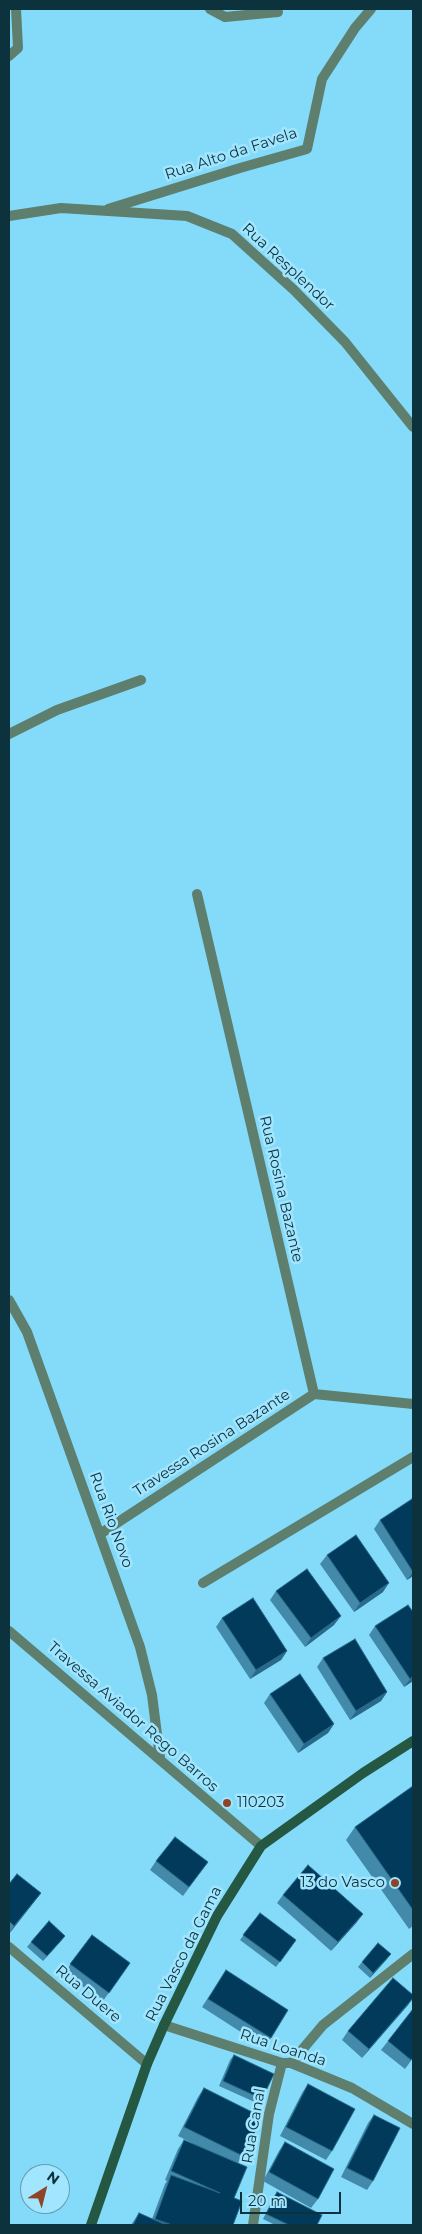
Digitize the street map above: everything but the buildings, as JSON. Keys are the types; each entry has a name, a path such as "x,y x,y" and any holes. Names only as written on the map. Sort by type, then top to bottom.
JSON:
{"main road":[{"name":"Rua Vasco da Gama","path":"91,2225 147,2064 164,2025 217,1916 262,1846 363,1773 413,1741"}],"street":[{"path":"9,56 18,48 16,9"},
{"path":"210,9 225,17 278,12"},
{"name":"Rua Alto da Favela","path":"102,211 307,149 322,79 355,28 371,9"},
{"name":"Rua Resplendor","path":"9,216 61,208 187,216 232,234 294,290 345,342 413,427"},
{"path":"9,734 57,710 141,680"},
{"name":"Rua Rosina Bazante","path":"197,894 314,1394"},
{"name":"Rua Rio Novo","path":"9,1300 27,1332 140,1647 152,1695 160,1758"},
{"path":"314,1394 413,1404"},
{"name":"Travessa Rosina Bazante","path":"100,1534 314,1394"},
{"path":"204,1583 413,1457"},
{"name":"Travessa Aviador Rego Barros","path":"9,1631 262,1846"},
{"name":"Rua Duere","path":"9,1947 147,2064"},
{"path":"286,2063 323,2025 413,1954"},
{"name":"Rua Loanda","path":"164,2025 286,2063 352,2088 413,2124"},
{"name":"Rua Canal","path":"253,2225 269,2114 286,2063"}],"place":[{"name":"110203","path":"227,1803"},
{"name":"13 do Vasco","path":"395,1883"}]}
